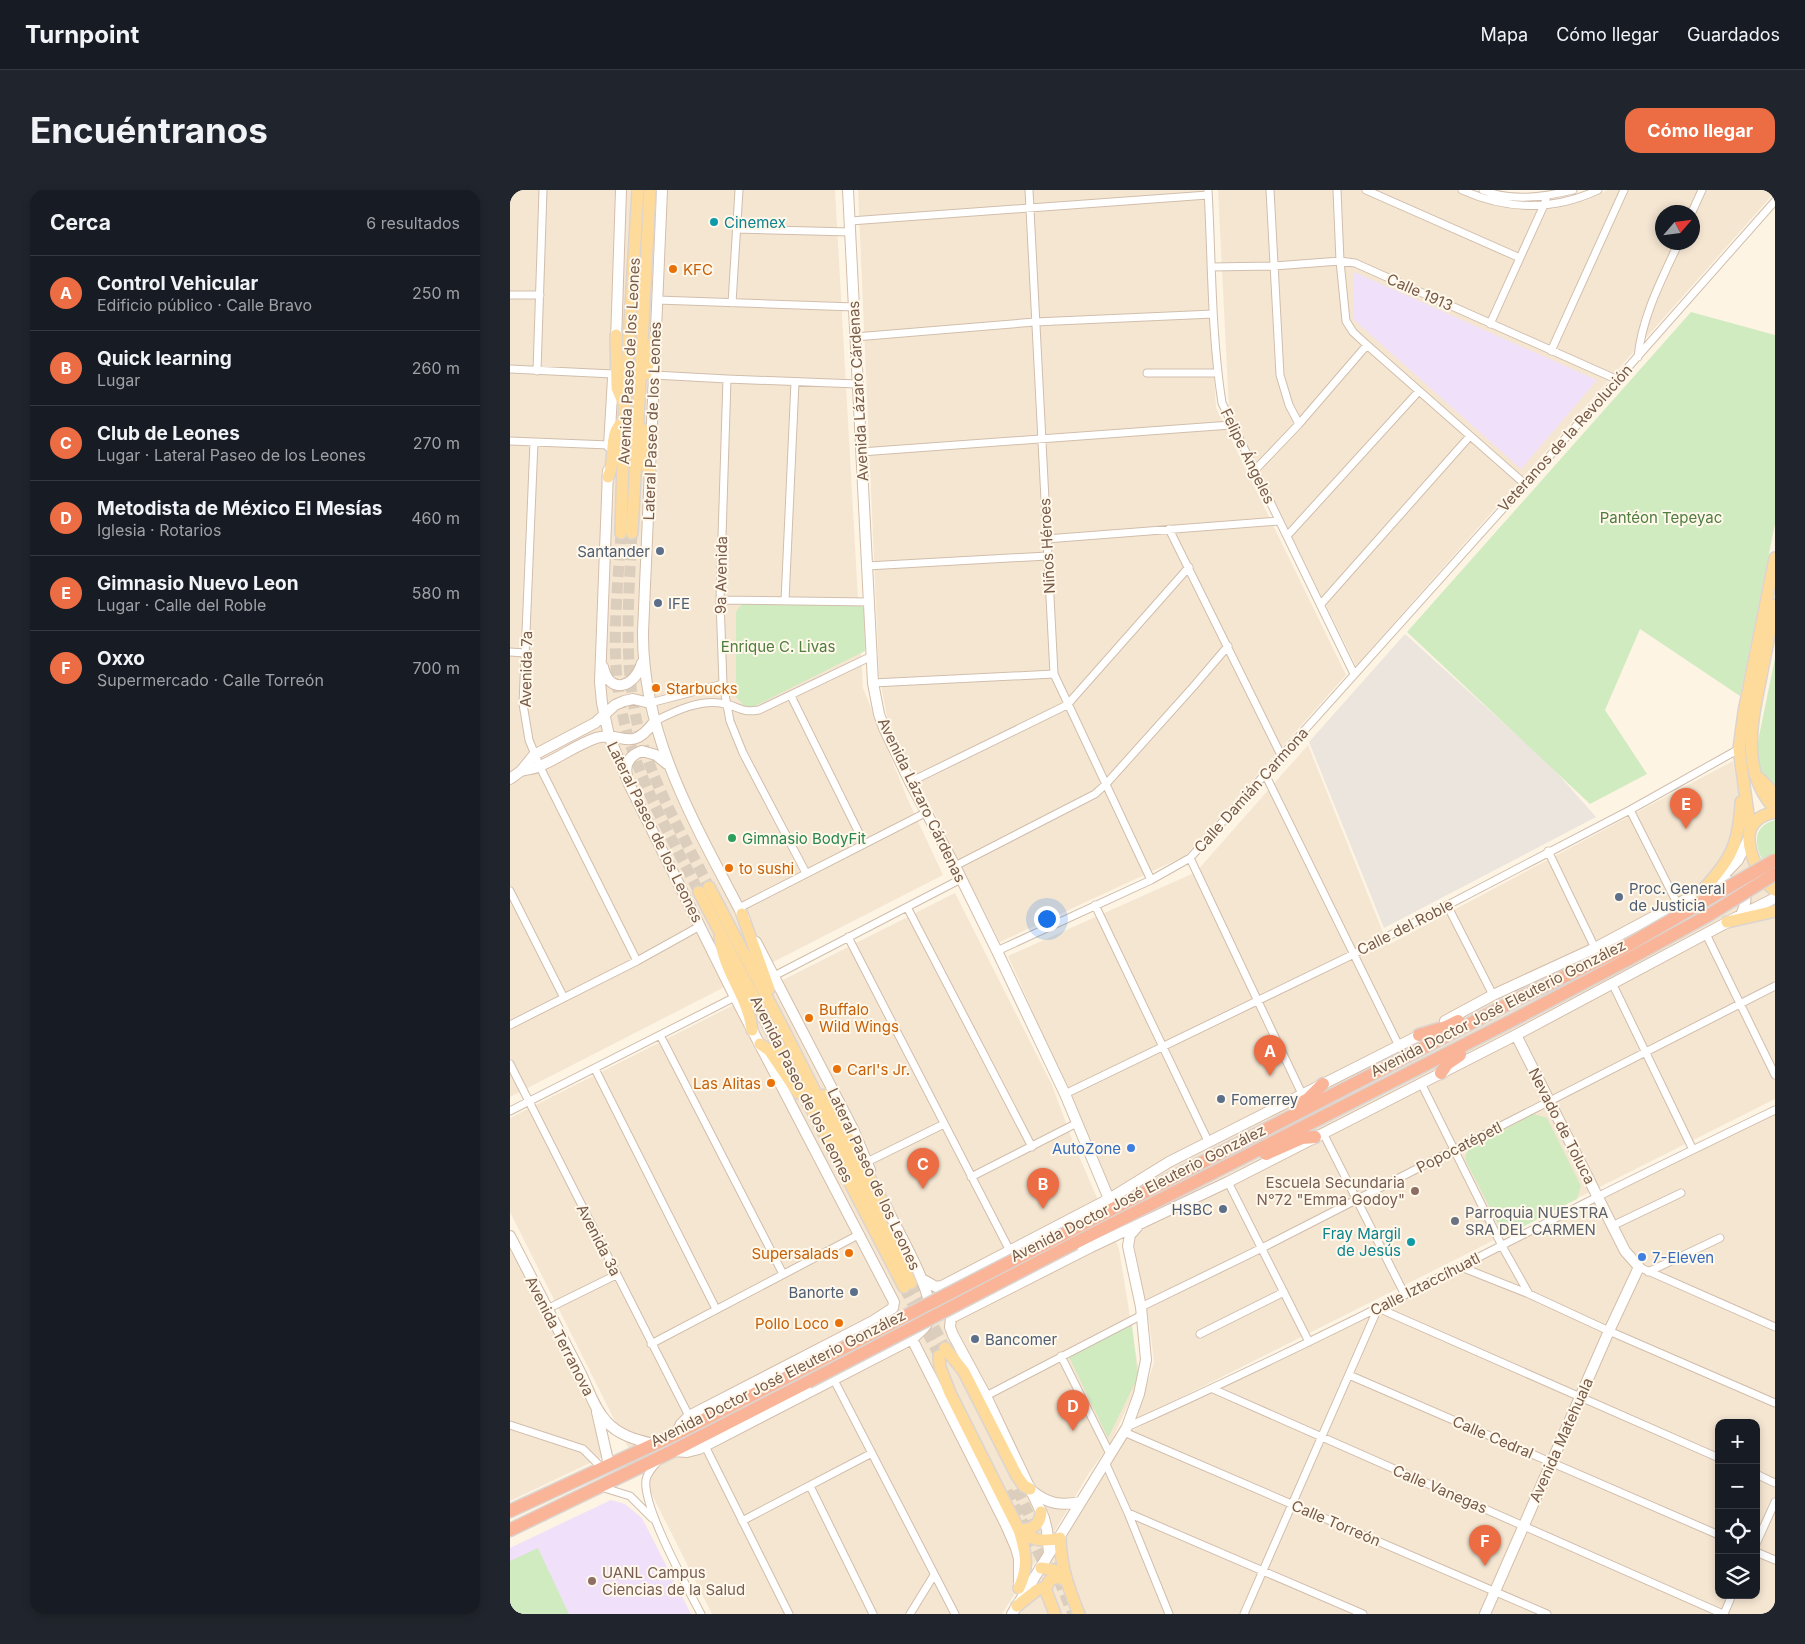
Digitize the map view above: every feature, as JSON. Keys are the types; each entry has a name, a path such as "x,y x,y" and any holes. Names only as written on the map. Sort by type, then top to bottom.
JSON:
{"highway":[{"name":"Avenida Doctor José Eleuterio González","path":"510,1511 676,1434 1510,1003 1623,948 1775,860"},
{"name":"Avenida Doctor José Eleuterio González","path":"510,1530 673,1451 1512,1020 1629,959 1708,915 1775,874"},
{"path":"1419,1035 1446,1027 1483,1008 1510,1003"},
{"path":"1441,1073 1452,1060 1506,1031 1512,1020"},
{"path":"1225,1151 1241,1134 1308,1099 1323,1084"},
{"path":"1243,1157 1261,1155 1302,1138 1319,1135"}],"main road":[{"name":"Avenida Paseo de los Leones","path":"638,190 624,422 626,533 638,416 650,190"},
{"path":"616,335 617,388 625,406"},
{"path":"639,386 645,378 656,337"},
{"path":"638,416 643,429 647,467 650,473"},
{"path":"608,477 611,469 616,433 618,427 624,422"},
{"path":"1775,558 1744,712 1739,749 1749,835 1755,863 1766,883 1775,890"},
{"path":"1749,835 1761,817 1775,810 1761,789 1754,771 1750,749 1750,734 1775,605"},
{"path":"1754,771 1775,794"},
{"path":"1700,893 1720,870 1736,842 1742,780"},
{"name":"Avenida Paseo de los Leones","path":"704,890 785,1032 912,1283 809,1102 719,930 704,890"},
{"path":"740,911 785,1032 814,1075 887,1210"},
{"path":"1727,922 1775,911"},
{"path":"719,930 724,959 748,1010 752,1030"},
{"path":"760,1044 769,1050 793,1087 809,1102"},
{"path":"941,1352 964,1372 1017,1476 1024,1486 1030,1489"},
{"path":"941,1352 1012,1490"},
{"path":"941,1352 940,1367 950,1393 1019,1530 1026,1552 1026,1566 1019,1588"},
{"path":"1019,1530 1028,1529 1036,1525 1040,1519 1041,1512"},
{"path":"1019,1530 1036,1540 1054,1539 1065,1580 1079,1614"},
{"path":"1041,1568 1058,1572 1065,1580"},
{"path":"1055,1614 1046,1590 1047,1583 1053,1577 1058,1576 1065,1580"},
{"path":"1014,1610 1037,1590 1042,1588 1046,1590"}],"street":[{"path":"537,371 543,190"},
{"name":"Lateral Paseo de los Leones","path":"621,190 600,659 604,717 609,736 629,784 735,997 860,1234 892,1296 894,1304 892,1308 866,1325 689,1416"},
{"name":"Lateral Paseo de los Leones","path":"662,190 643,632 643,660 650,703 668,765 695,823 853,1129 887,1210 912,1283 929,1303 928,1322 912,1339"},
{"path":"732,303 739,190"},
{"name":"Avenida Lázaro Cárdenas","path":"848,190 873,682 879,714 925,813 955,866 1065,1094 1109,1199"},
{"name":"Niños Héroes","path":"1029,190 1054,674 1151,880"},
{"path":"1270,190 1280,375 1289,405 1298,424"},
{"path":"1337,190 1340,261 1346,321 1353,332 1525,484"},
{"path":"1366,190 1520,258"},
{"path":"1462,190 1486,199 1518,206 1544,205 1571,200 1598,190"},
{"path":"1483,190 1510,197 1546,196 1573,190"},
{"path":"1552,351 1624,190"},
{"path":"1695,205 1702,190"},
{"path":"736,229 850,227 1208,193"},
{"name":"Felipe Ángeles","path":"1208,193 1213,314 1217,373 1222,403 1231,425 1255,470 1354,674"},
{"path":"1490,324 1544,205 1546,196"},
{"name":"Veteranos de la Revolución","path":"1354,674 1618,380 1775,201"},
{"path":"1638,357 1640,338 1648,312 1675,250"},
{"name":"Calle 1913","path":"1211,267 1274,266 1340,261 1355,263 1618,380"},
{"path":"510,294 540,295"},
{"path":"657,300 854,307"},
{"path":"855,337 1035,322 1213,314"},
{"path":"1255,470 1367,345"},
{"path":"510,369 613,374"},
{"path":"1147,374 1217,373"},
{"path":"654,375 857,384"},
{"name":"9a Avenida","path":"727,379 720,600 723,684 730,721 743,753 806,873"},
{"path":"785,601 796,382"},
{"path":"1287,536 1419,392"},
{"path":"862,452 1231,425"},
{"path":"1321,604 1470,436"},
{"path":"510,441 609,445"},
{"name":"Avenida 7a","path":"534,442 523,704 528,740 637,961"},
{"path":"1046,538 1280,521"},
{"path":"1169,529 1282,757"},
{"path":"867,566 1047,556"},
{"path":"910,782 1067,705 1189,567"},
{"path":"720,600 869,602"},
{"path":"955,866 1095,794 1194,687 1228,646"},
{"path":"510,652 525,653"},
{"path":"521,771 540,767 588,741 609,736 633,740 645,732 655,721 670,713 697,705 715,702 750,712 759,710 872,656"},
{"path":"600,659 608,679 614,684 621,685 633,680 638,675 643,660"},
{"path":"873,682 1054,674"},
{"name":"Calle Damián Carmona","path":"997,951 1151,880 1190,858 1354,674"},
{"path":"510,779 521,771 534,755 604,717 615,706 624,701 633,699 650,703 723,684"},
{"path":"791,696 864,843"},
{"name":"Calle del Roble","path":"1065,1094 1354,954 1548,851 1630,810 1739,749"},
{"path":"629,784 626,766 630,758 636,753 642,751 649,752 668,765"},
{"path":"1265,774 1399,1046"},
{"path":"1630,810 1678,905"},
{"path":"740,911 806,873 925,813"},
{"name":"Avenida Doctor José Eleuterio González","path":"912,1283 936,1287 957,1279 1109,1199 1169,1162 1208,1141 1399,1046 1494,995 1594,948 1678,905 1715,884 1738,860 1749,835"},
{"path":"1548,851 1594,948"},
{"path":"1190,858 1302,1094"},
{"path":"774,976 961,879"},
{"path":"1715,884 1732,881 1742,888 1746,900 1740,915"},
{"path":"510,891 564,998"},
{"name":"Avenida Doctor José Eleuterio González","path":"986,1396 950,1327 951,1318 1147,1219 1228,1182 1613,985 1740,915 1775,898"},
{"path":"1095,905 1208,1141"},
{"path":"1447,905 1494,995"},
{"path":"907,907 1032,1147"},
{"path":"510,1025 637,961 700,926"},
{"path":"1706,934 1775,1075"},
{"path":"848,937 1010,1251"},
{"path":"1613,985 1693,1150"},
{"name":"Popocatépetl","path":"986,1396 1262,1248 1775,986"},
{"path":"510,1111 735,997"},
{"path":"660,1035 784,1274"},
{"name":"Nevado de Toluca","path":"1516,1035 1625,1251 1643,1269"},
{"name":"Avenida 3a","path":"510,1064 689,1416"},
{"path":"595,1069 716,1309"},
{"path":"1421,1083 1502,1246 1529,1294"},
{"name":"Calle Iztaccíhuatl","path":"1125,1430 1405,1295 1597,1197 1775,1110"},
{"path":"971,1177 1077,1123"},
{"path":"867,1162 944,1124"},
{"path":"1319,1135 1357,1199 1405,1295"},
{"path":"1228,1182 1309,1342"},
{"path":"1612,1226 1680,1193"},
{"path":"1014,1610 1049,1554 1054,1539 1080,1502 1125,1430 1139,1394 1146,1360 1142,1311 1128,1239 1135,1229 1147,1219"},
{"path":"651,1344 860,1234"},
{"name":"Avenida Terranova","path":"510,1236 597,1408 606,1422 620,1433 636,1440 654,1444"},
{"path":"1643,1269 1720,1238"},
{"path":"999,1256 993,1264 994,1273 998,1281 1005,1286 1014,1286"},
{"path":"1461,1267 1529,1294 1775,1403"},
{"path":"1643,1269 1775,1327"},
{"name":"Avenida Matehuala","path":"1485,1614 1609,1331 1643,1269"},
{"path":"547,1309 616,1274"},
{"path":"957,1279 964,1280 974,1290 977,1297 976,1305"},
{"path":"1200,1334 1284,1292"},
{"path":"1244,1614 1378,1308 1715,1456"},
{"path":"673,1451 687,1452 706,1446 912,1339 1016,1548 1019,1588 1014,1610"},
{"path":"1062,1356 1107,1458 1169,1614"},
{"name":"Calle Cedral","path":"1349,1375 1715,1533"},
{"path":"834,1380 954,1614"},
{"name":"Calle Vanegas","path":"1213,1389 1723,1614"},
{"path":"986,1396 1041,1512 1047,1530 1054,1539"},
{"name":"Avenida Terranova","path":"597,1408 606,1467"},
{"path":"676,1434 681,1424 689,1416"},
{"path":"510,1425 583,1449 606,1467"},
{"name":"Calle Torreón","path":"1125,1430 1548,1614"},
{"path":"706,1446 789,1614"},
{"path":"742,1521 872,1453"},
{"path":"661,1457 646,1476 646,1492 654,1520 701,1614"},
{"path":"1760,1476 1775,1483"},
{"path":"810,1486 873,1614"},
{"path":"600,1487 630,1496 654,1520"},
{"path":"1030,1489 1038,1497 1055,1504 1067,1505 1080,1502"},
{"path":"1760,1535 1775,1502"},
{"path":"1128,1513 1363,1614"},
{"path":"1002,1517 1019,1530"},
{"path":"1760,1554 1775,1560"},
{"path":"910,1614 934,1574"},
{"path":"1723,1614 1730,1599"}],"shaded area":[{"path":"510,190 835,190 863,688 908,800 943,875 510,1097"},
{"path":"858,190 1204,190 1216,408 1346,675 1185,856 1000,942 888,722 879,675"},
{"path":"1218,190 1464,190 1514,208 1553,209 1590,199 1607,190 1775,190 1775,192 1356,666 1229,409"},
{"path":"1354,272 1597,380 1521,469 1353,319"},
{"path":"1405,634 1550,765 1596,817 1384,928 1309,742"},
{"path":"1308,745 1388,945 1733,761 1742,813 1740,838 1749,862 1775,894 1775,1099 1136,1420 1154,1362 1149,1322 1133,1239 1008,956 1196,872"},
{"path":"955,893 1052,1085 1073,1142 1119,1249 1140,1379 1112,1440 1394,1302 1775,1106 1775,1614 1013,1614 1110,1444 1089,1473 1002,1614 712,1614 510,1212 510,1118"},
{"path":"510,1240 595,1409 613,1452 510,1501"},
{"name":"UANL Campus Ciencias de la Salud","path":"611,1500 625,1504 642,1518 691,1614 510,1614 510,1548"}],"green space":[{"name":"Pantéon Tepeyac","path":"1691,312 1775,335 1775,524 1740,696 1640,629 1605,710 1647,774 1590,804 1407,632"},
{"name":"Enrique C. Livas","path":"746,602 861,605 864,609 865,651 753,707 745,707 736,697 736,612"},
{"path":"1775,658 1775,793 1760,773 1757,746"},
{"path":"1775,820 1775,878 1760,855 1757,838 1759,830 1765,824"},
{"path":"1534,1114 1547,1118 1581,1186 1577,1199 1515,1231 1500,1228 1465,1159 1468,1149"},
{"path":"1132,1325 1138,1377 1108,1438 1069,1357"},
{"path":"538,1548 569,1614 510,1614 510,1561"}],"tunnel":[{"path":"621,533 616,614 616,656 619,696 624,722 651,797 699,892"},
{"path":"632,533 628,648 630,676 639,732 661,792 709,887"},
{"path":"911,1283 945,1348"},
{"path":"904,1287 938,1353"},
{"path":"1017,1489 1073,1614"},
{"path":"1007,1491 1047,1570"}],"place":[{"name":"Cinemex","path":"714,222"},
{"name":"KFC","path":"673,269"},
{"name":"Santander","path":"660,551"},
{"name":"IFE","path":"658,603"},
{"name":"Starbucks","path":"656,688"},
{"name":"Gimnasio Nuevo Leon","path":"1686,829"},
{"name":"Gimnasio BodyFit","path":"732,838"},
{"name":"to sushi","path":"729,868"},
{"name":"Proc. General de Justicia","path":"1619,897"},
{"name":"Buffalo Wild Wings","path":"809,1018"},
{"name":"Carl's Jr.","path":"837,1069"},
{"name":"Control Vehicular","path":"1270,1076"},
{"name":"Las Alitas","path":"771,1083"},
{"name":"Fomerrey","path":"1221,1099"},
{"name":"AutoZone","path":"1131,1148"},
{"name":"Club de Leones","path":"923,1189"},
{"name":"Escuela Secundaria N°72 \"Emma Godoy\"","path":"1415,1191"},
{"name":"Quick learning","path":"1043,1209"},
{"name":"HSBC","path":"1223,1209"},
{"name":"Parroquia NUESTRA SRA DEL CARMEN","path":"1455,1221"},
{"name":"Fray Margil de Jesús","path":"1411,1242"},
{"name":"Supersalads","path":"849,1253"},
{"name":"7-Eleven","path":"1642,1257"},
{"name":"Banorte","path":"854,1292"},
{"name":"Pollo Loco","path":"839,1323"},
{"name":"Bancomer","path":"975,1339"},
{"name":"Metodista de México El Mesías","path":"1073,1431"},
{"name":"Oxxo","path":"1485,1566"},
{"name":"UANL Campus Ciencias de la Salud","path":"592,1581"}]}
